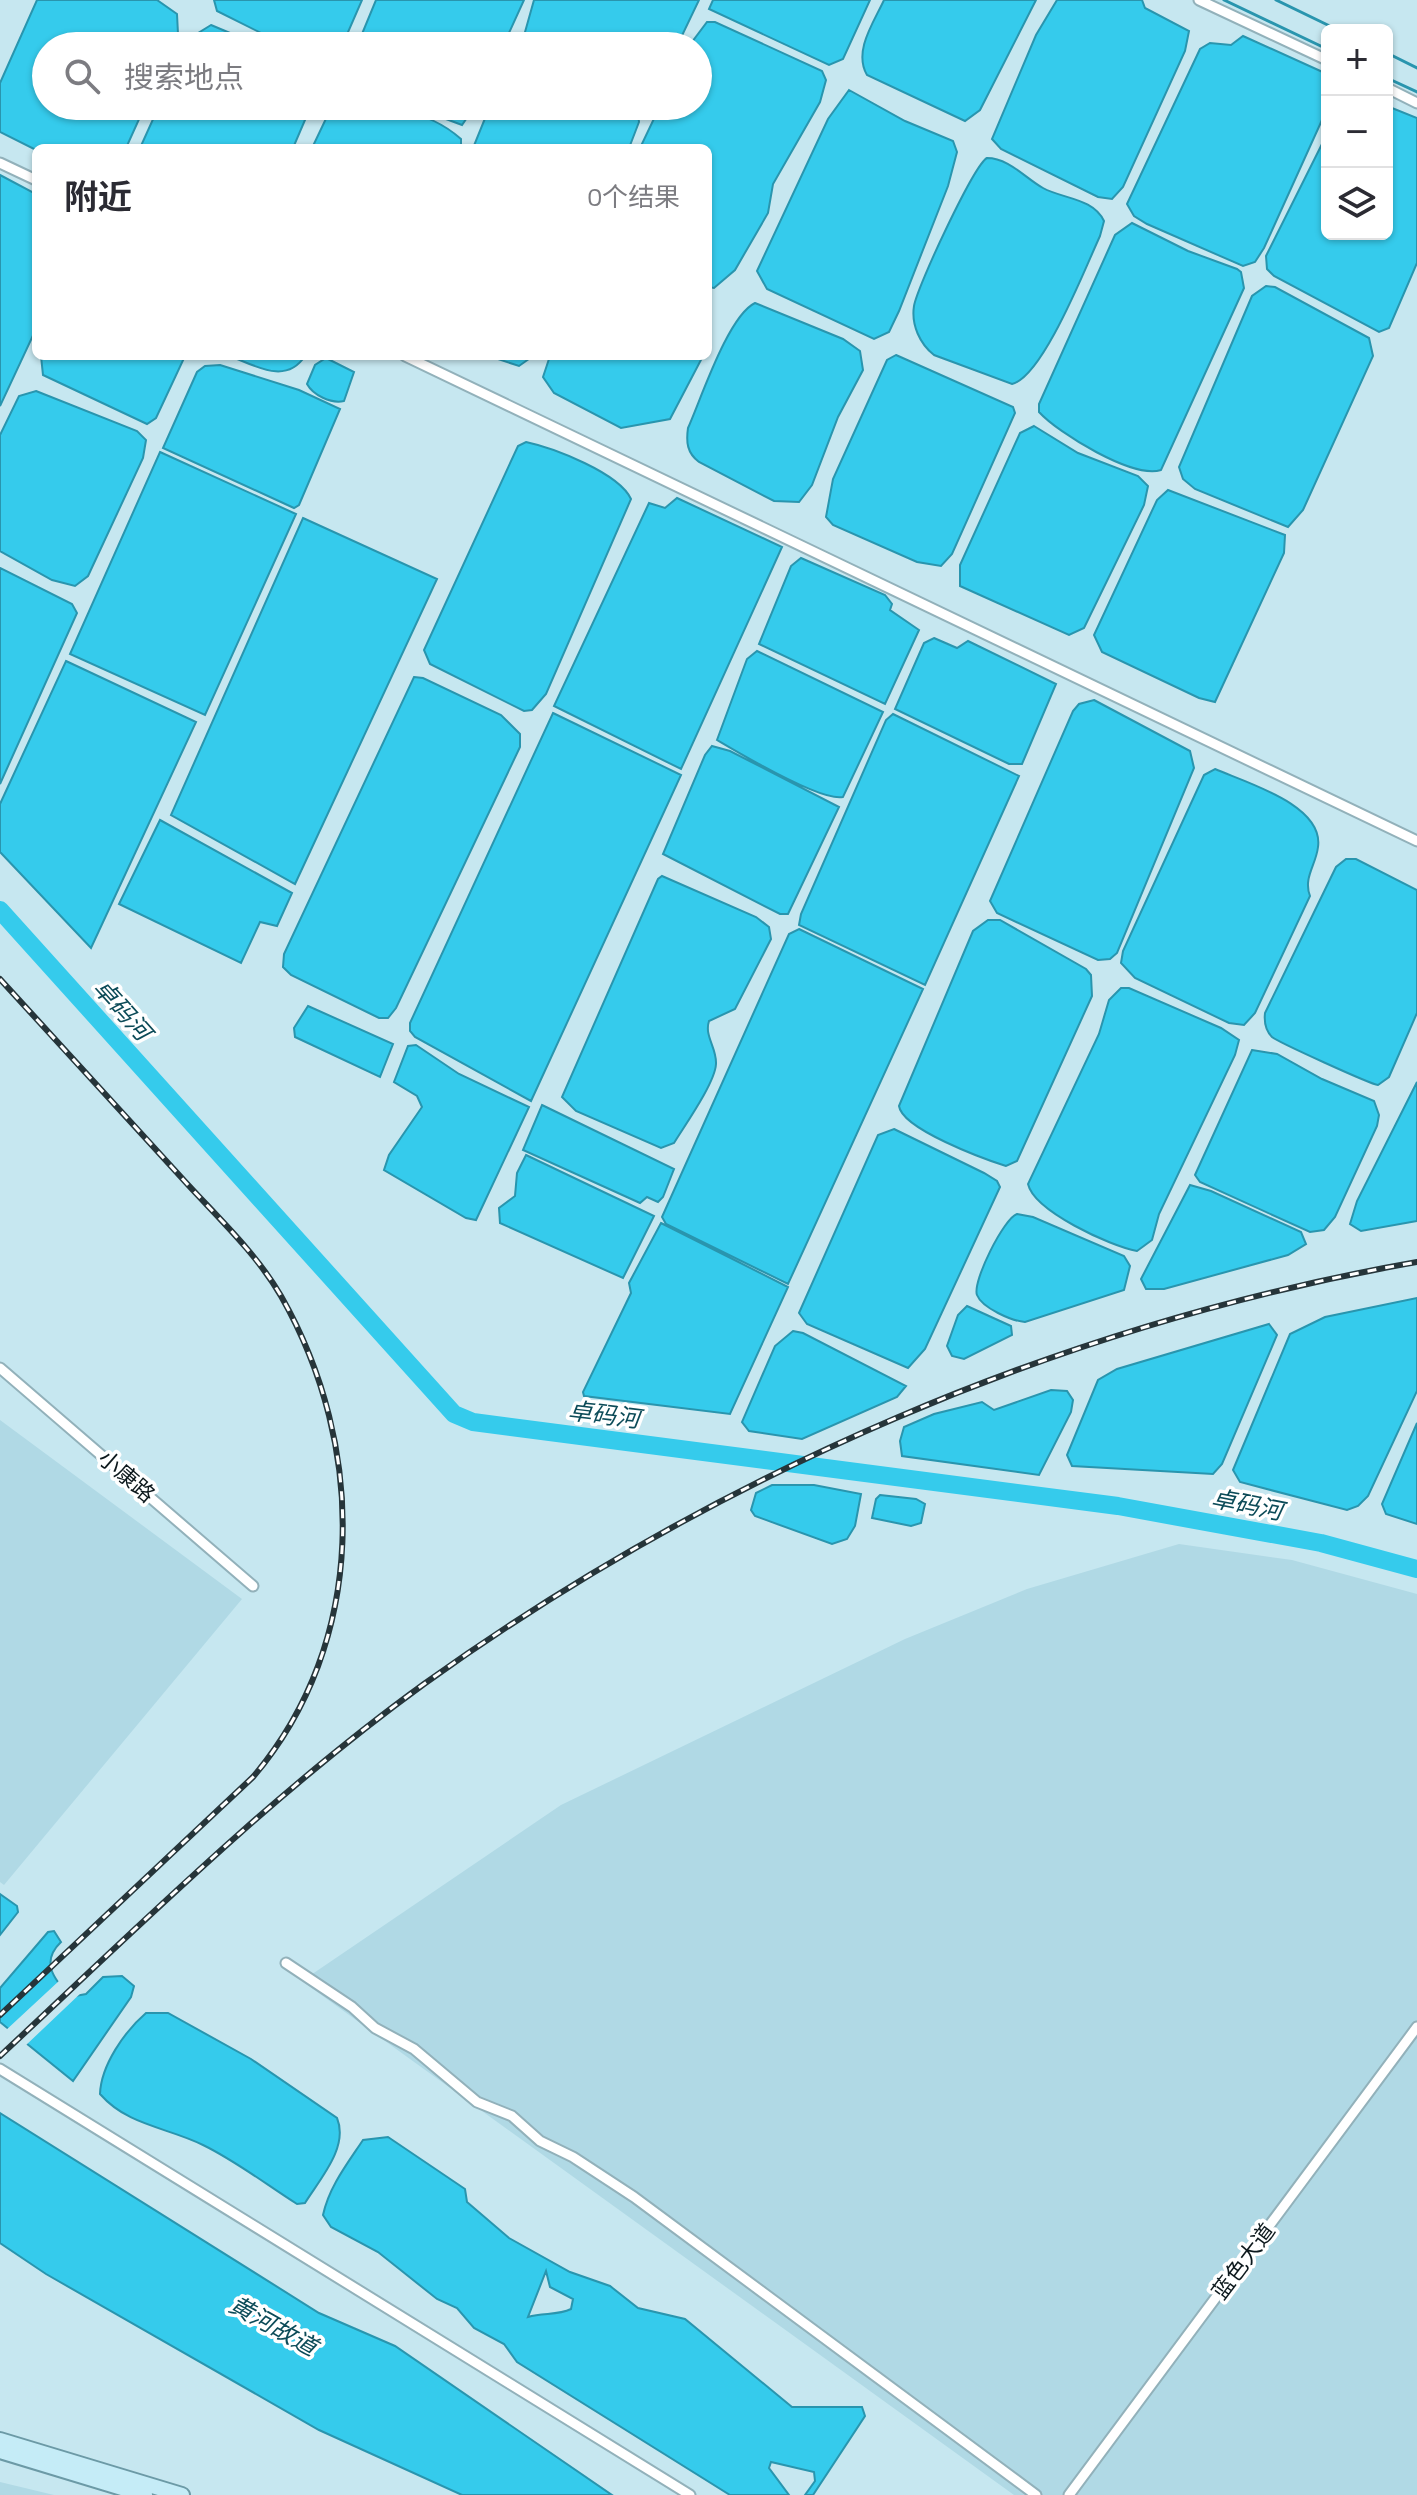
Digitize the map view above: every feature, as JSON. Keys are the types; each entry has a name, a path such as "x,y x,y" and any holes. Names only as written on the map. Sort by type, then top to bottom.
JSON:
{"main road":[{"path":"0,2440 182,2495"},
{"path":"0,2451 145,2495"}],"street":[{"path":"1199,0 1321,57"},
{"path":"1393,91 1417,103"},
{"path":"0,163 32,178"},
{"path":"413,360 1417,841"},
{"name":"小康路","path":"0,1368 253,1586"},
{"path":"286,1963 352,2007 375,2028 414,2049 477,2102 512,2116 540,2141 573,2157 634,2197 1036,2495"},
{"name":"蓝色大道","path":"1069,2495 1417,2027"},
{"path":"0,2069 690,2495"}],"shaded area":[{"path":"0,1420 242,1599 4,1885 0,1882"},
{"path":"1179,1544 1292,1560 1417,1594 1417,2495 1014,2495 302,1981 561,1805 905,1639 1027,1589"},
{"path":"0,2482 54,2495 0,2495"}],"water":[{"path":"37,0 157,0 177,14 178,32 32,32 32,120 139,120 128,144 32,144 32,148 0,132 0,83"},
{"path":"214,0 362,0 348,32 259,32 217,11"},
{"path":"376,0 524,0 509,32 363,32"},
{"path":"534,0 699,0 684,32 525,32"},
{"path":"713,0 870,0 843,59 829,65 709,9"},
{"path":"884,0 1036,0 980,110 965,121 867,75 863,66 864,47"},
{"path":"1057,0 1142,0 1145,8 1189,31 1185,51 1123,187 1112,199 1098,197 1001,149 992,139 1036,35"},
{"path":"707,22 715,22 822,71 826,80 820,102 773,184 768,213 735,270 714,288 712,144 642,144 653,120 712,120 712,32 700,32"},
{"path":"211,25 228,32 200,32"},
{"path":"1243,36 1321,71 1321,122 1264,248 1255,262 1243,266 1147,224 1134,216 1127,204 1200,49 1210,43 1231,45"},
{"path":"849,90 905,121 953,141 957,152 948,186 899,311 889,332 874,339 767,289 757,271 828,119"},
{"path":"1393,108 1417,118 1417,263 1389,328 1379,332 1274,276 1267,269 1266,256 1321,146 1321,240 1393,240"},
{"path":"153,120 305,120 295,144 142,144"},
{"path":"325,120 432,120 461,139 461,144 314,144"},
{"path":"449,120 465,120 462,125"},
{"path":"484,120 639,120 631,144 475,144"},
{"path":"987,158 1010,165 1051,192 1085,203 1104,221 1085,271 1050,342 1024,377 1012,384 934,355 921,340 914,320 917,294 935,253 971,181"},
{"path":"0,175 32,192 32,338 0,406"},
{"path":"1132,223 1188,251 1237,269 1241,272 1244,288 1161,470 1148,471 1115,461 1079,442 1039,412 1039,404 1115,235"},
{"path":"1266,286 1275,287 1369,338 1373,356 1303,510 1288,527 1195,489 1183,479 1179,467 1252,296"},
{"path":"755,303 843,339 860,351 863,370 838,417 812,485 799,502 774,501 699,462 688,447 688,428 716,360 735,324"},
{"path":"896,355 1013,407 1015,413 952,554 941,566 917,562 833,525 826,517 833,479 887,360"},
{"path":"41,360 183,360 156,418 147,424 43,375"},
{"path":"240,360 301,360 289,370 260,368"},
{"path":"330,360 354,372 344,401 323,398 313,392 307,384 315,365"},
{"path":"501,360 527,360 519,366"},
{"path":"549,360 701,360 670,419 621,428 554,393 543,377"},
{"path":"220,365 299,390 340,409 299,505 294,508 163,448 197,372 205,366"},
{"path":"36,391 137,431 146,440 143,458 88,576 75,586 52,580 0,551 0,435 19,396"},
{"path":"1034,426 1078,453 1138,476 1148,486 1144,505 1084,628 1069,635 960,586 960,565 1020,433"},
{"path":"526,442 553,450 600,471 624,489 631,499 546,694 532,710 524,711 430,664 424,650 518,446"},
{"path":"160,452 296,514 205,715 70,654"},
{"path":"1168,490 1285,535 1284,553 1215,702 1199,698 1102,652 1094,635 1157,500"},
{"path":"677,498 782,547 681,769 554,706 649,503 665,508"},
{"path":"303,518 437,579 295,884 171,815"},
{"path":"801,558 885,595 892,604 890,610 919,630 885,704 759,644 791,566"},
{"path":"0,568 72,604 77,613 0,784"},
{"path":"934,638 957,648 968,641 1056,684 1022,764 1009,764 895,709 924,643"},
{"path":"757,651 883,712 843,797 832,797 799,785 717,740 747,659"},
{"path":"66,661 196,722 91,948 0,852 0,804"},
{"path":"414,677 423,678 501,715 520,734 520,747 396,1008 388,1018 379,1018 291,975 283,967 284,954"},
{"path":"1094,700 1190,751 1194,768 1117,953 1110,959 1098,960 997,913 990,901 1073,711 1079,704"},
{"path":"553,713 681,775 531,1101 415,1037 410,1031 410,1023"},
{"path":"893,714 1019,776 925,985 799,925 801,914 886,720"},
{"path":"712,746 730,751 839,807 788,914 780,914 663,854 705,755"},
{"path":"1215,769 1281,798 1309,819 1317,832 1317,854 1308,883 1310,896 1255,1013 1244,1025 1229,1023 1135,978 1121,963 1123,951 1204,775"},
{"path":"160,820 292,893 277,926 260,922 241,963 119,904"},
{"path":"1346,859 1356,859 1417,890 1417,1013 1389,1077 1378,1085 1272,1037 1265,1023 1265,1013 1336,867"},
{"path":"662,876 756,917 769,927 771,939 735,1009 709,1021 708,1032 716,1058 714,1072 705,1093 674,1143 661,1148 576,1111 562,1097 658,879"},
{"path":"988,920 1000,920 1086,969 1091,975 1092,996 1017,1161 1006,1166 928,1133 904,1115 899,1106 973,931"},
{"path":"799,929 923,989 788,1284 666,1224 662,1217 789,934"},
{"path":"1121,988 1129,988 1221,1028 1239,1040 1235,1055 1159,1214 1152,1240 1137,1251 1092,1235 1058,1216 1033,1194 1028,1184 1099,1034 1109,1000"},
{"path":"308,1006 393,1044 380,1077 295,1037 294,1028"},
{"path":"416,1045 459,1074 529,1107 476,1220 466,1218 384,1170 389,1155 422,1107 417,1096 394,1082 408,1046"},
{"path":"1252,1050 1277,1054 1322,1079 1374,1101 1379,1115 1377,1126 1335,1217 1324,1230 1310,1232 1200,1182 1195,1175"},
{"path":"1417,1082 1417,1221 1361,1231 1350,1224 1357,1201"},
{"path":"542,1105 674,1169 663,1197 658,1202 647,1197 640,1203 523,1150"},
{"path":"894,1129 984,1173 997,1181 1000,1187 925,1349 908,1368 807,1324 799,1313 878,1135"},
{"path":"526,1155 654,1216 623,1278 500,1223 499,1208 515,1196 517,1173"},
{"path":"1190,1185 1211,1191 1301,1232 1306,1244 1288,1255 1164,1289 1146,1289 1141,1279"},
{"path":"1017,1214 1033,1217 1124,1256 1130,1266 1124,1290 1025,1322 991,1309 977,1295 979,1277 997,1238"},
{"path":"661,1223 788,1287 730,1414 584,1396 583,1392 631,1293 629,1283"},
{"path":"1417,1298 1417,1391 1368,1496 1358,1506 1347,1510 1240,1482 1233,1470 1290,1334 1325,1317"},
{"path":"967,1306 1011,1326 1012,1335 964,1359 952,1356 947,1346 958,1315"},
{"path":"1269,1324 1277,1335 1222,1464 1213,1474 1072,1466 1067,1455 1098,1380 1117,1369"},
{"path":"793,1331 803,1333 906,1386 897,1397 802,1439 749,1431 742,1422 775,1346"},
{"path":"1051,1390 1067,1391 1073,1400 1071,1412 1039,1475 902,1456 900,1441 904,1427 934,1414 982,1402 994,1410"},
{"path":"1417,1423 1417,1524 1386,1514 1382,1504"},
{"path":"772,1485 814,1485 861,1494 855,1526 847,1539 832,1544 755,1516 751,1510 756,1493"},
{"path":"880,1495 916,1499 925,1504 921,1523 911,1526 872,1518 876,1499"},
{"path":"0,1894 17,1906 18,1912 0,1935"},
{"path":"54,1931 61,1942 50,1963 59,1984 70,1997 86,1994 103,1977 122,1976 134,1986 131,1997 73,2081 0,2022 0,1988 48,1932"},
{"path":"146,2013 168,2013 251,2059 337,2118 340,2129 336,2151 305,2203 297,2204 203,2145 123,2113 100,2094 109,2060 130,2029"},
{"name":"黄河故道","path":"0,2113 319,2313 395,2346 612,2495 462,2495 319,2430 46,2274 0,2243"},
{"path":"388,2137 465,2189 467,2202 509,2238 570,2272 610,2286 638,2308 685,2319 792,2407 862,2407 865,2416 813,2495 805,2495 815,2481 814,2472 771,2462 769,2468 789,2495 730,2495 517,2362 504,2344 474,2328 457,2308 437,2299 378,2252 331,2227 323,2215 326,2205 339,2176 363,2140","holes":["546,2271 550,2287 573,2299 571,2309 528,2317"]}],"pier":[{"path":"60,1980 71,1993 83,1991 24,2047 5,2031"}],"waterway":[{"path":"1224,0 1321,46"},
{"path":"1276,0 1326,24"},
{"path":"1393,56 1417,68"},
{"path":"1393,81 1417,92"},
{"name":"卓码河","path":"0,910 454,1414 473,1422 1118,1506 1321,1543 1417,1569"}],"railway":[{"path":"0,979 234,1233 271,1279 309,1354 329,1416 340,1479 342,1542 335,1605 318,1666 291,1724 253,1777 0,2015"},
{"path":"0,2056 206,1863 368,1726 536,1608 653,1538 773,1475 897,1418 1024,1367 1153,1325 1284,1289 1417,1262"}]}
